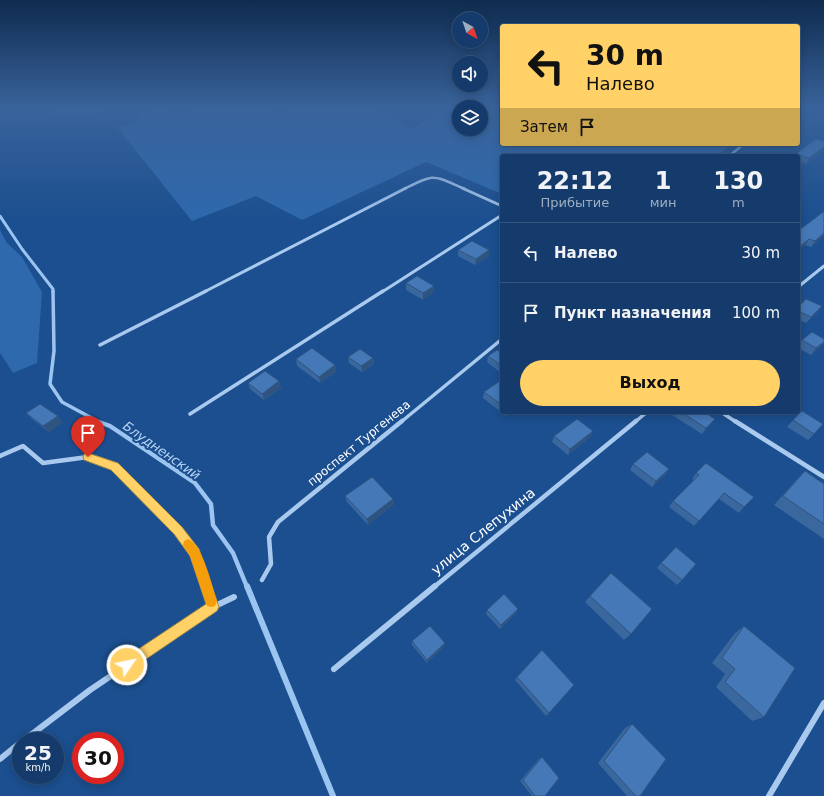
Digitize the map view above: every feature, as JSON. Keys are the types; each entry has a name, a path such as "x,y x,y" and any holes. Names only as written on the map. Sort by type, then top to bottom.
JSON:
{"street":[{"path":"732,154 742,146"},
{"path":"100,345 428,178 437,177 500,205"},
{"path":"190,414 500,216"},
{"path":"800,285 824,266"},
{"name":"проспект Тургенева","path":"262,580 271,565 268,546 271,530 278,522 500,341"},
{"name":"улица Слепухина","path":"334,669 645,414"},
{"path":"724,414 824,477"},
{"path":"0,456 23,446 43,463 88,457 114,466 178,531 194,553 213,607"},
{"path":"35,732 90,690 213,607 234,597"},
{"path":"769,796 824,703"},
{"path":"0,759 12,750"}],"shaded area":[{"path":"131,145 730,146 720,154 500,154 500,193 426,162 302,220 256,196 192,221"},
{"path":"0,230 7,243 22,257 42,292 37,363 13,373 0,353"}],"building":[{"path":"808,145 824,145 824,147 809,158 796,154"},
{"path":"824,212 824,233 815,241 809,239 800,246 800,229"},
{"path":"472,241 489,250 476,259 458,250"},
{"path":"417,276 434,286 423,293 406,283"},
{"path":"806,299 822,306 811,317 800,312 800,305"},
{"path":"812,332 824,339 824,342 816,348 802,340"},
{"path":"312,348 335,365 319,377 296,359"},
{"path":"360,349 373,358 361,366 348,357"},
{"path":"497,350 500,352 500,365 488,356"},
{"path":"265,371 279,381 262,394 248,383"},
{"path":"500,381 500,404 484,392"},
{"path":"40,404 58,416 43,426 26,413"},
{"path":"802,411 823,424 814,434 793,420"},
{"path":"684,414 707,414 715,419 706,428"},
{"path":"577,419 593,431 570,449 554,436"},
{"path":"647,452 669,469 656,481 633,464"},
{"path":"706,463 754,497 744,507 724,493 699,521 673,501 699,475 696,473"},
{"path":"805,471 824,484 824,524 783,496"},
{"path":"372,477 393,499 367,519 345,496"},
{"path":"676,547 696,564 682,580 661,563"},
{"path":"611,573 652,609 631,634 590,596"},
{"path":"504,594 518,609 501,625 487,610"},
{"path":"430,626 445,643 427,660 412,641"},
{"path":"744,626 795,668 764,717 725,682 735,669 722,658"},
{"path":"542,650 574,685 549,713 517,677"},
{"path":"632,724 666,759 640,796 636,796 604,761"},
{"path":"542,757 559,778 545,796 535,796 523,780"}],"waterway":[{"name":"Блудненский","path":"0,216 53,291"},
{"name":"Блудненский","path":"53,291 54,351 50,384 62,402 99,422"},
{"name":"Блудненский","path":"96,421 110,426 195,483 211,504 213,525 233,553 247,587"},
{"name":"Блудненский","path":"247,586 333,796"}],"slow traffic":[{"path":"188,545 194,553 201,568 211,601"}],"route":[{"path":"88,457 114,466 178,531 194,553 201,568 213,607 127,665"}]}
